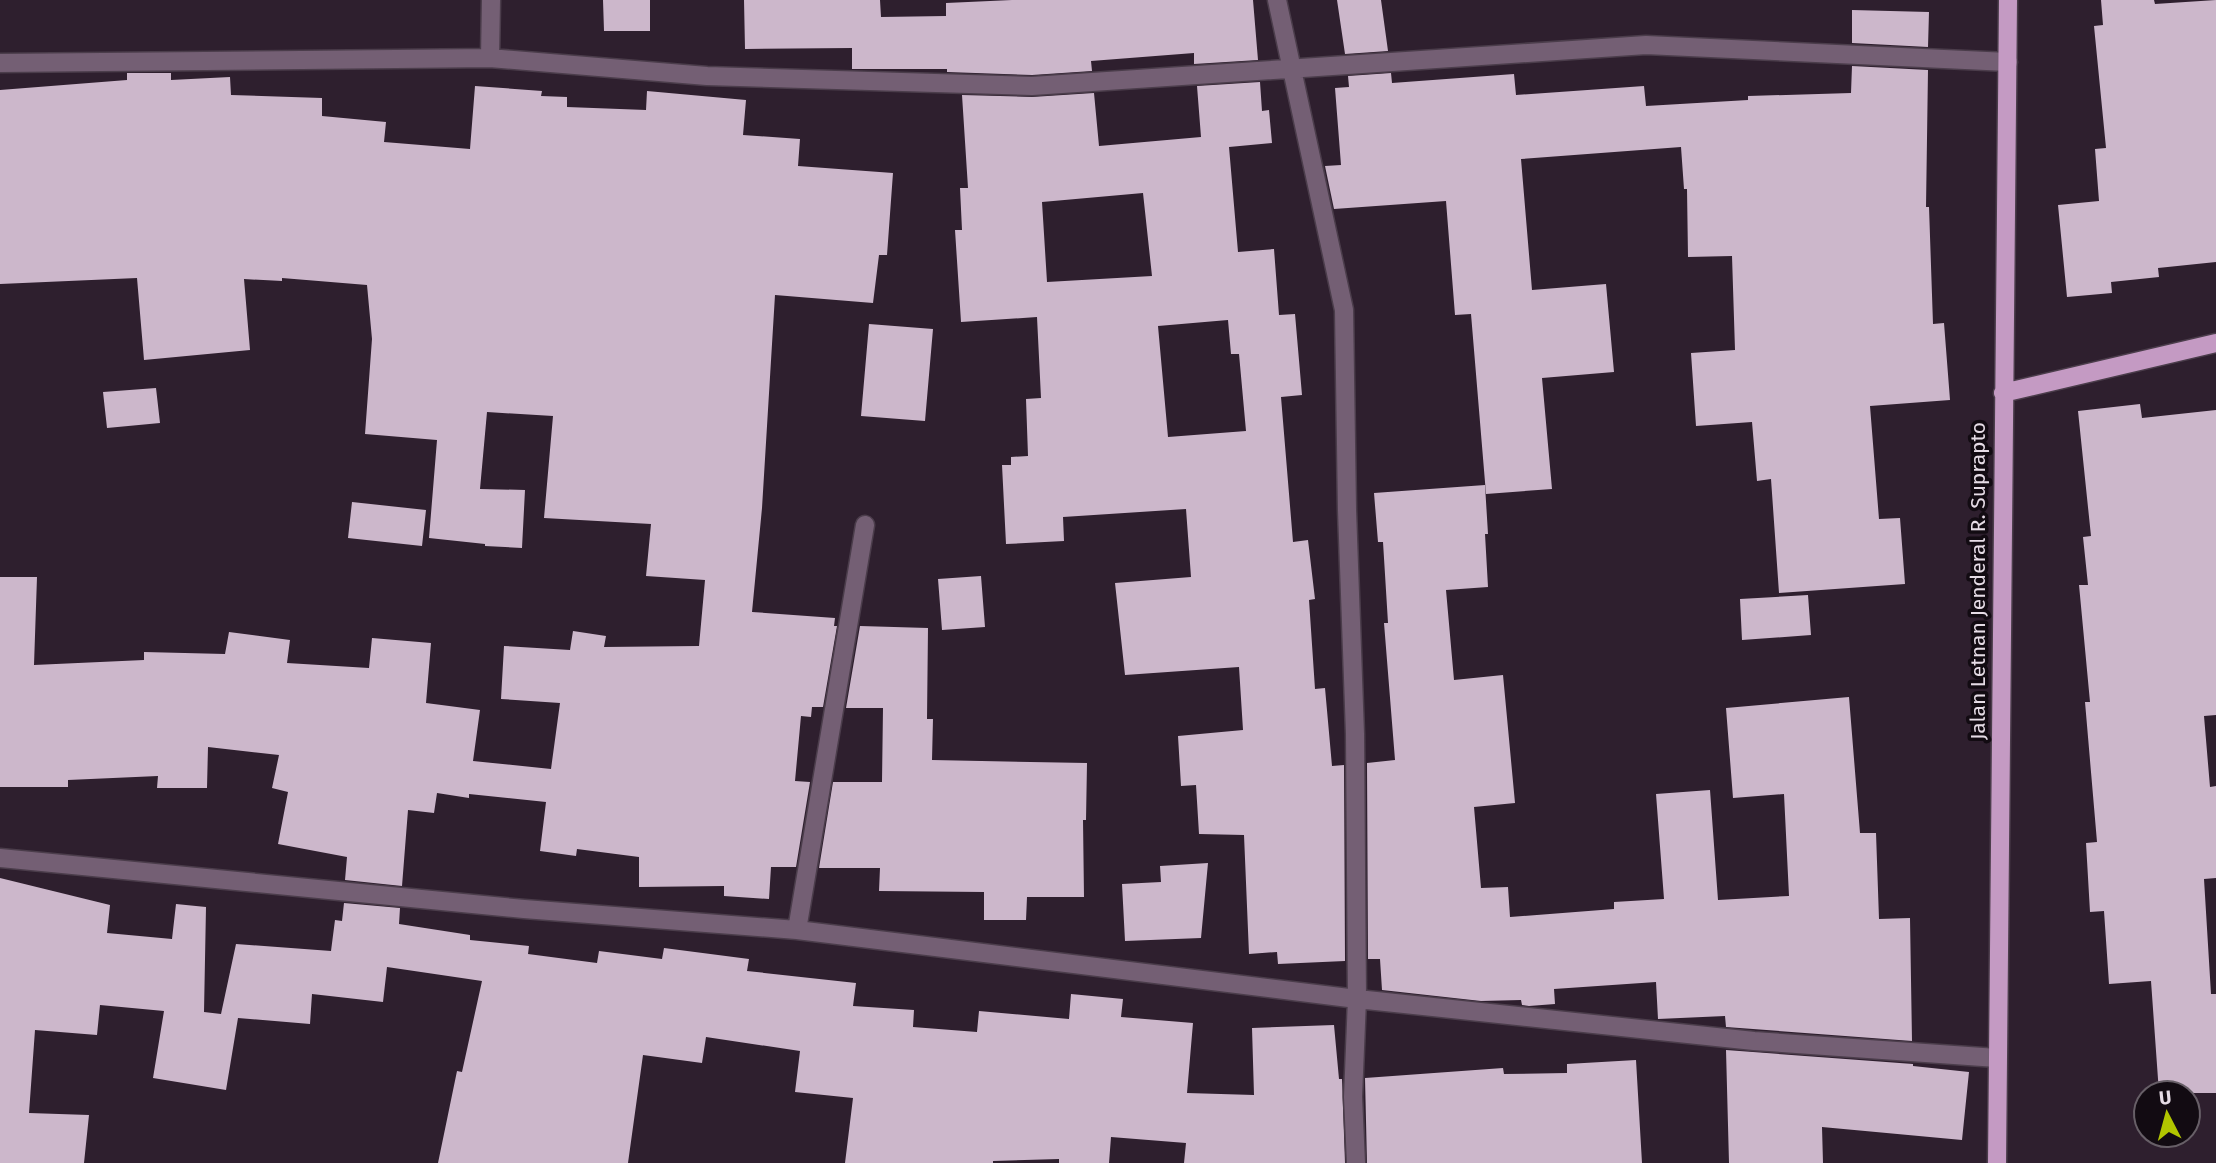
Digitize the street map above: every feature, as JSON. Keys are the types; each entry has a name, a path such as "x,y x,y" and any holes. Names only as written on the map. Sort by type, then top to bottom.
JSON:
{"main road":[{"name":"Jalan Letnan Jenderal R. Suprapto","path":"1997,1163 2008,0"},
{"path":"2003,393 2216,343"}],"street":[{"path":"490,58 491,0"},
{"path":"1277,0 1344,310 1347,510 1355,734 1357,999 1353,1097 1356,1163"},
{"path":"0,63 490,58 707,76 1032,86 1646,45 2008,62"},
{"path":"797,930 865,525"},
{"path":"0,858 483,905 797,930 1357,999 1754,1041 1997,1058"}],"building":[{"path":"603,0 650,0 650,31 604,31"},
{"path":"744,0 880,0 881,17 946,16 946,3 1012,0 1253,0 1258,60 1194,64 1194,53 1091,61 1092,71 1032,75 947,72 947,69 852,69 852,48 745,49"},
{"path":"1337,0 1381,0 1388,51 1345,54"},
{"path":"2101,0 2154,0 2155,4 2216,0 2216,262 2158,268 2159,277 2111,282 2112,293 2067,297 2058,205 2099,201 2095,149 2106,148 2094,26 2103,25"},
{"path":"1852,10 1929,12 1928,47 1852,43"},
{"path":"1852,66 1928,70 1926,207 1929,207 1933,324 1944,323 1950,400 1870,406 1879,519 1900,518 1905,584 1779,593 1771,479 1757,481 1752,422 1696,426 1691,353 1735,350 1732,256 1688,257 1687,189 1684,189 1681,147 1521,159 1532,290 1606,284 1614,372 1542,378 1552,489 1486,494 1471,314 1455,315 1446,201 1334,209 1325,166 1341,165 1335,88 1349,87 1348,76 1391,73 1392,83 1514,74 1516,95 1644,86 1646,106 1748,100 1748,96 1851,93"},
{"path":"127,73 171,73 171,80 230,77 231,95 322,98 322,116 386,122 384,142 470,149 475,86 542,91 541,96 567,97 567,107 646,110 647,91 746,100 743,135 800,139 798,166 893,173 887,255 879,255 873,303 775,295 762,508 752,612 835,618 834,626 837,626 823,707 812,707 811,717 801,716 795,781 810,782 796,867 771,867 769,899 724,896 724,886 639,887 639,857 577,849 576,856 540,851 546,802 469,794 469,798 437,793 434,813 408,810 402,886 345,880 347,857 278,844 288,792 272,788 279,755 208,747 207,788 157,788 158,776 68,780 68,787 0,787 0,577 37,577 34,665 144,660 144,652 225,654 229,632 290,640 287,663 369,668 372,638 431,643 426,703 480,710 473,761 551,769 560,703 501,699 504,646 570,650 573,631 606,636 604,647 699,646 705,580 646,576 651,524 544,518 553,416 487,412 480,489 525,490 522,548 429,538 437,440 365,434 372,339 367,285 282,278 282,281 244,279 250,350 144,360 137,278 0,284 0,90 127,80"},
{"path":"1260,82 1262,111 1269,110 1272,143 1229,147 1238,252 1274,249 1279,315 1295,314 1302,395 1281,397 1293,542 1308,540 1315,599 1309,600 1315,689 1325,688 1332,766 1344,765 1345,961 1278,964 1277,952 1249,954 1244,835 1199,834 1196,785 1181,786 1178,736 1243,730 1239,667 1125,675 1115,583 1191,577 1186,509 1063,517 1064,541 1006,544 1002,465 1011,465 1011,457 1028,456 1026,399 1041,398 1037,317 961,322 955,230 962,230 960,188 968,188 962,95 1032,97 1094,93 1099,146 1201,137 1197,86","holes":["1143,193 1152,276 1047,282 1042,202","1228,320 1231,354 1239,354 1246,431 1168,437 1158,326"]},
{"path":"869,324 933,329 925,421 861,416"},
{"path":"156,388 160,423 107,428 103,392"},
{"path":"2140,404 2142,418 2216,410 2216,715 2204,716 2210,787 2216,786 2216,878 2204,879 2211,994 2216,994 2216,1093 2202,1093 2202,1079 2158,1079 2151,981 2109,984 2104,911 2090,912 2086,843 2097,842 2085,702 2090,702 2079,585 2088,585 2083,537 2091,536 2078,411"},
{"path":"1485,485 1488,587 1446,590 1454,680 1503,675 1515,803 1474,807 1481,888 1508,887 1510,917 1614,909 1614,902 1664,899 1656,794 1710,790 1718,900 1789,896 1784,794 1733,798 1726,708 1849,697 1860,833 1876,833 1879,919 1910,918 1912,1041 1726,1027 1725,1016 1658,1019 1656,982 1554,989 1555,1004 1529,1006 1522,1005 1521,1000 1481,1001 1382,990 1380,959 1368,959 1367,763 1395,760 1384,623 1388,623 1383,542 1378,542 1374,493"},
{"path":"352,502 426,510 422,546 348,538"},
{"path":"981,576 985,627 942,630 938,579"},
{"path":"1808,595 1811,635 1742,640 1740,599"},
{"path":"860,626 928,628 927,719 933,719 932,760 1087,763 1086,820 1083,820 1084,897 1027,897 1026,920 984,920 984,892 879,891 880,868 819,868 833,782 882,782 883,708 846,708"},
{"path":"1208,863 1201,938 1125,941 1122,884 1161,882 1160,866"},
{"path":"0,878 110,905 107,933 172,939 176,904 206,907 204,1012 221,1014 236,944 331,951 335,920 342,921 344,903 400,908 399,924 470,935 470,940 529,946 528,954 597,963 599,951 662,959 664,948 749,959 747,971 856,983 853,1006 914,1010 913,1027 977,1032 979,1011 1069,1019 1071,994 1123,999 1121,1017 1193,1023 1187,1093 1254,1095 1252,1028 1334,1025 1339,1079 1342,1079 1345,1163 1184,1163 1186,1143 1111,1137 1109,1163 1059,1163 1059,1159 993,1163 845,1163 853,1098 795,1092 800,1051 706,1037 702,1063 643,1055 628,1163 438,1163 457,1071 462,1072 482,981 387,967 383,1002 312,994 310,1024 238,1018 226,1090 153,1078 164,1011 100,1005 97,1035 35,1030 29,1113 89,1115 84,1163 0,1163"},
{"path":"1726,1050 1913,1064 1969,1072 1962,1140 1822,1127 1823,1163 1729,1163"},
{"path":"1636,1060 1642,1163 1367,1163 1365,1078 1503,1068 1504,1074 1567,1073 1567,1064"}]}
